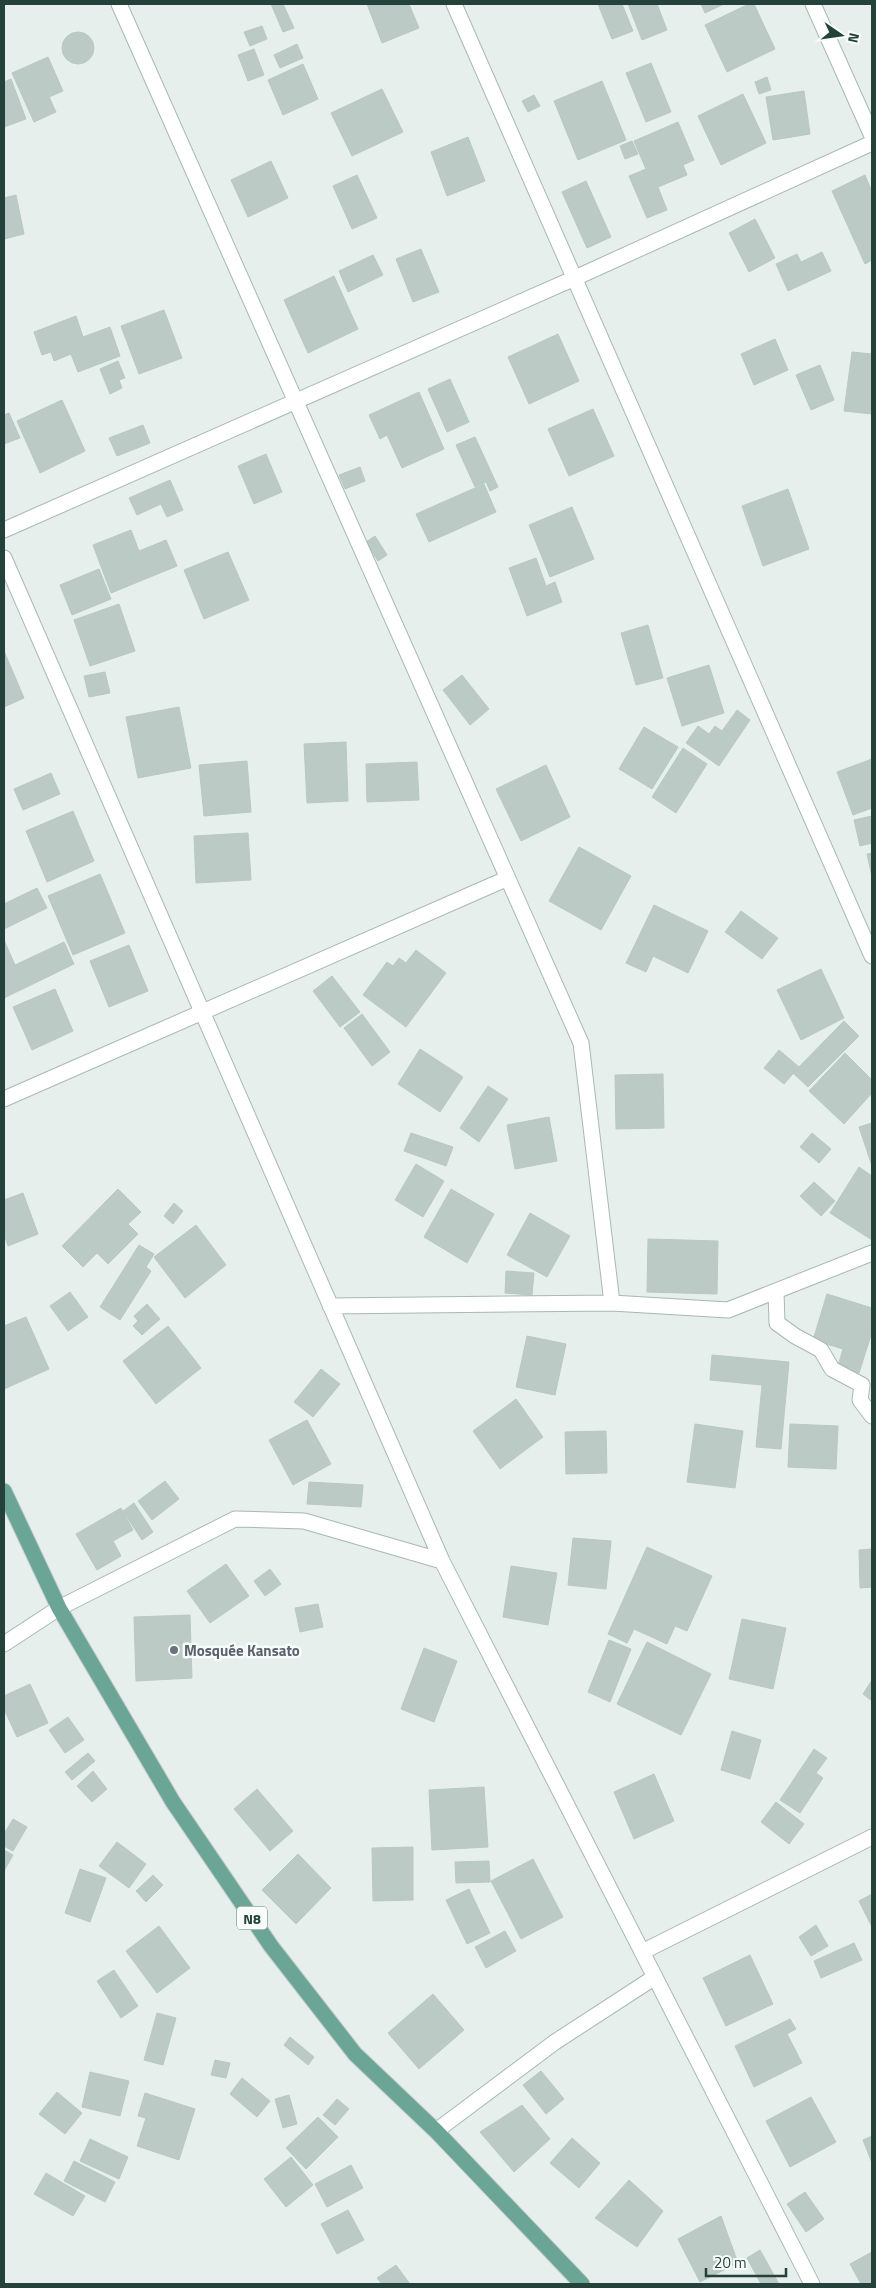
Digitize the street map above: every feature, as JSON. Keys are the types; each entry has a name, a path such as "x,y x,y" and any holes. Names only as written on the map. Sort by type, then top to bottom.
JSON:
{"main road":[{"name":"N8","path":"4,1491 59,1608 173,1802 271,1946 356,2054 436,2131 582,2284"}],"street":[{"path":"119,4 581,1043 612,1303"},
{"path":"454,4 872,956"},
{"path":"813,4 872,136"},
{"path":"4,530 575,278 872,143"},
{"path":"4,558 442,1561 812,2284"},
{"path":"4,1099 506,878"},
{"path":"330,1306 612,1303 728,1310 872,1253"},
{"path":"776,1292 777,1323 795,1336 821,1350 832,1369 862,1384 860,1400 872,1416"},
{"path":"4,1644 59,1608 235,1519 304,1521 442,1561"},
{"path":"642,1952 872,1837"},
{"path":"436,2131 555,2042 655,1977"}],"building":[{"path":"271,4 283,4 294,28 283,32"},
{"path":"367,4 409,4 419,28 382,43"},
{"path":"598,4 622,4 633,31 612,39"},
{"path":"628,4 657,4 667,30 642,40"},
{"path":"701,4 724,4 705,13"},
{"path":"749,4 754,4 775,49 727,72 705,25"},
{"path":"262,26 267,39 250,46 244,32"},
{"path":"78,32 89,37 94,48 89,59 78,64 67,59 62,48 67,37"},
{"path":"297,44 303,58 280,68 274,55"},
{"path":"254,49 264,75 248,81 238,55"},
{"path":"48,57 63,91 49,97 56,112 34,122 12,73"},
{"path":"651,63 671,112 646,122 626,73"},
{"path":"303,64 318,99 283,115 268,80"},
{"path":"767,77 771,90 759,94 755,82"},
{"path":"11,79 26,119 4,127 4,82"},
{"path":"602,81 626,140 578,160 554,101"},
{"path":"382,89 403,132 352,156 331,113"},
{"path":"804,91 810,134 773,140 766,97"},
{"path":"743,94 766,143 721,165 698,116"},
{"path":"534,95 540,106 528,112 522,101"},
{"path":"678,122 694,160 683,165 687,175 658,187 667,210 647,218 629,176 646,169 634,141"},
{"path":"468,137 485,181 447,196 431,152"},
{"path":"632,141 638,154 625,159 620,146"},
{"path":"271,161 288,198 248,217 231,180"},
{"path":"357,175 377,218 352,229 333,186"},
{"path":"865,175 872,192 872,260 865,264 832,191"},
{"path":"586,181 611,237 587,248 562,192"},
{"path":"16,195 24,234 4,239 4,198"},
{"path":"755,219 775,258 749,272 729,233"},
{"path":"421,249 439,292 413,302 396,259"},
{"path":"822,252 831,271 788,291 776,264 797,254 801,262"},
{"path":"373,255 383,275 348,292 339,271"},
{"path":"334,276 358,329 308,353 284,300"},
{"path":"164,310 182,358 139,374 121,326"},
{"path":"76,316 83,337 110,327 120,356 78,372 71,354 54,361 51,352 42,355 34,332"},
{"path":"558,334 579,381 529,404 508,357"},
{"path":"775,339 788,370 754,385 741,354"},
{"path":"852,352 872,354 872,414 844,411"},
{"path":"118,361 125,378 119,380 122,388 110,394 100,369"},
{"path":"820,365 834,400 811,410 796,375"},
{"path":"450,379 469,422 447,432 428,389"},
{"path":"419,392 444,449 402,468 387,435 380,439 369,415"},
{"path":"62,400 85,451 40,473 17,421"},
{"path":"593,409 614,456 569,476 548,429"},
{"path":"9,413 20,438 4,444 4,415"},
{"path":"143,425 150,443 117,456 109,438"},
{"path":"475,437 498,487 490,491 486,482 475,487 456,445"},
{"path":"266,454 282,492 254,504 238,466"},
{"path":"360,467 365,481 345,489 339,475"},
{"path":"170,480 183,510 167,517 161,504 137,515 129,498"},
{"path":"484,484 496,512 429,542 416,514"},
{"path":"788,489 809,549 763,566 742,506"},
{"path":"572,507 594,559 550,577 529,525"},
{"path":"131,530 139,551 166,540 177,566 111,593 93,545"},
{"path":"375,536 387,555 378,561 366,542"},
{"path":"228,552 249,600 204,619 184,570"},
{"path":"536,558 546,586 555,582 562,602 527,616 509,568"},
{"path":"99,569 111,599 72,615 60,585"},
{"path":"119,604 135,651 90,666 74,620"},
{"path":"648,625 663,678 636,685 621,633"},
{"path":"4,651 24,698 4,707"},
{"path":"709,665 724,713 682,726 667,678"},
{"path":"105,672 110,693 89,697 84,676"},
{"path":"462,675 489,709 470,725 443,690"},
{"path":"179,707 191,768 138,778 126,717"},
{"path":"737,710 750,720 719,766 686,743 698,726 709,734 715,726 722,731"},
{"path":"644,727 678,747 652,789 619,769"},
{"path":"346,742 348,801 307,803 304,744"},
{"path":"683,748 707,764 676,813 652,797"},
{"path":"872,759 872,808 853,815 837,772"},
{"path":"247,761 251,812 204,816 199,765"},
{"path":"417,762 419,800 367,802 366,764"},
{"path":"546,765 570,817 521,841 496,789"},
{"path":"51,773 60,794 23,810 14,789"},
{"path":"73,811 94,861 47,882 26,831"},
{"path":"872,816 872,843 860,846 854,820"},
{"path":"248,833 251,880 196,883 194,836"},
{"path":"579,847 631,876 601,930 549,901"},
{"path":"872,853 872,877 867,854"},
{"path":"100,874 125,933 73,955 48,896"},
{"path":"37,888 47,908 4,929 4,904"},
{"path":"654,905 708,931 688,973 653,956 646,972 626,963"},
{"path":"741,911 778,938 762,959 725,932"},
{"path":"4,940 15,965 64,942 74,964 4,998"},
{"path":"129,945 148,991 109,1007 90,961"},
{"path":"416,950 446,973 406,1027 363,995 387,962 393,966 399,958 406,963"},
{"path":"821,969 844,1018 801,1040 777,990"},
{"path":"332,976 360,1012 340,1027 313,991"},
{"path":"55,989 73,1031 32,1050 13,1007"},
{"path":"362,1014 390,1052 372,1066 344,1028"},
{"path":"844,1021 859,1036 808,1087 793,1073"},
{"path":"420,1049 463,1077 440,1112 398,1084"},
{"path":"779,1050 799,1067 784,1084 764,1068"},
{"path":"845,1053 872,1080 872,1093 844,1124 809,1091"},
{"path":"663,1074 664,1128 616,1129 615,1075"},
{"path":"488,1086 508,1099 479,1142 460,1128"},
{"path":"549,1117 557,1161 515,1169 507,1125"},
{"path":"872,1123 872,1166 859,1127"},
{"path":"411,1133 453,1147 446,1166 404,1151"},
{"path":"812,1133 831,1149 819,1163 800,1147"},
{"path":"416,1164 444,1181 423,1217 395,1200"},
{"path":"859,1167 872,1176 872,1240 830,1213"},
{"path":"814,1182 835,1201 821,1216 800,1196"},
{"path":"118,1189 141,1212 128,1224 138,1234 108,1264 97,1253 83,1267 62,1246"},
{"path":"451,1189 494,1214 467,1263 424,1237"},
{"path":"23,1193 38,1234 8,1246 4,1234 4,1200"},
{"path":"174,1203 183,1211 173,1224 164,1216"},
{"path":"530,1213 570,1236 547,1277 507,1255"},
{"path":"196,1225 226,1265 185,1298 154,1257"},
{"path":"648,1239 718,1241 717,1294 647,1292"},
{"path":"139,1245 154,1254 146,1267 151,1271 120,1320 100,1307"},
{"path":"506,1271 534,1273 532,1295 505,1293"},
{"path":"70,1292 88,1317 68,1331 50,1306"},
{"path":"827,1294 872,1308 872,1332 859,1373 838,1366 843,1349 813,1340"},
{"path":"147,1304 160,1319 142,1335 133,1326 138,1321 134,1316"},
{"path":"26,1317 49,1369 4,1389 4,1326"},
{"path":"168,1326 201,1368 156,1404 123,1361"},
{"path":"527,1336 566,1344 555,1395 516,1387"},
{"path":"712,1355 789,1362 781,1449 756,1447 762,1385 710,1380"},
{"path":"321,1369 340,1384 313,1417 294,1402"},
{"path":"516,1399 543,1437 500,1469 473,1431"},
{"path":"307,1420 331,1464 293,1485 269,1440"},
{"path":"695,1424 743,1431 735,1488 687,1482"},
{"path":"790,1424 838,1426 836,1469 788,1467"},
{"path":"606,1431 607,1473 566,1474 565,1432"},
{"path":"165,1481 179,1499 152,1520 138,1501"},
{"path":"309,1482 363,1485 361,1507 307,1504"},
{"path":"134,1503 153,1532 142,1540 123,1511"},
{"path":"121,1508 133,1530 113,1541 121,1556 97,1570 76,1534"},
{"path":"573,1538 611,1541 606,1589 568,1585"},
{"path":"647,1547 712,1576 687,1631 675,1626 667,1644 634,1629 627,1643 608,1634"},
{"path":"872,1549 872,1587 860,1588 859,1550"},
{"path":"226,1564 249,1596 210,1623 187,1591"},
{"path":"511,1566 557,1573 548,1625 503,1617"},
{"path":"270,1569 281,1584 265,1596 254,1581"},
{"path":"318,1604 323,1627 300,1632 295,1608"},
{"path":"190,1615 192,1678 136,1681 134,1617"},
{"path":"742,1619 786,1628 773,1689 729,1679"},
{"path":"609,1640 631,1649 610,1702 588,1692"},
{"path":"647,1642 711,1674 681,1735 617,1704"},
{"path":"424,1648 457,1661 434,1722 401,1709"},
{"path":"872,1680 872,1701 863,1694"},
{"path":"30,1684 48,1723 17,1737 4,1709 4,1696"},
{"path":"68,1717 84,1740 65,1753 49,1730"},
{"path":"732,1731 761,1740 750,1779 721,1770"},
{"path":"814,1749 827,1758 816,1773 823,1778 800,1813 780,1800"},
{"path":"88,1753 95,1761 72,1780 65,1772"},
{"path":"93,1771 107,1789 92,1802 77,1786"},
{"path":"654,1774 674,1821 634,1839 614,1792"},
{"path":"484,1787 488,1847 432,1850 429,1790"},
{"path":"257,1789 293,1831 270,1851 234,1809"},
{"path":"776,1802 804,1824 789,1844 761,1822"},
{"path":"13,1819 27,1827 13,1851 4,1846 4,1834"},
{"path":"117,1842 146,1864 129,1888 99,1866"},
{"path":"413,1847 413,1900 373,1901 372,1848"},
{"path":"4,1850 13,1855 4,1871"},
{"path":"298,1854 331,1888 296,1924 262,1890"},
{"path":"533,1859 563,1917 521,1939 491,1881"},
{"path":"489,1861 490,1882 456,1883 455,1862"},
{"path":"80,1869 106,1878 90,1922 65,1913"},
{"path":"153,1875 163,1885 146,1902 136,1891"},
{"path":"469,1889 490,1933 467,1944 446,1900"},
{"path":"872,1894 872,1927 859,1901"},
{"path":"816,1925 828,1946 811,1956 799,1937"},
{"path":"159,1926 190,1968 157,1993 126,1951"},
{"path":"505,1931 516,1951 486,1968 475,1947"},
{"path":"854,1943 862,1960 821,1978 814,1961"},
{"path":"750,1955 773,2004 726,2026 703,1978"},
{"path":"114,1970 138,2006 121,2018 97,1981"},
{"path":"433,1994 464,2030 419,2069 388,2033"},
{"path":"157,2013 176,2018 163,2065 144,2060"},
{"path":"790,2019 796,2029 787,2034 802,2063 754,2087 735,2046"},
{"path":"290,2037 314,2057 308,2065 284,2045"},
{"path":"215,2060 230,2063 226,2078 211,2075"},
{"path":"541,2071 564,2099 546,2114 523,2085"},
{"path":"90,2072 129,2081 120,2116 82,2107"},
{"path":"242,2078 270,2101 257,2117 230,2094"},
{"path":"57,2092 82,2113 65,2134 39,2114"},
{"path":"145,2093 195,2109 179,2160 137,2146 146,2118 138,2116"},
{"path":"289,2095 297,2124 283,2128 275,2099"},
{"path":"811,2097 836,2142 790,2167 766,2121"},
{"path":"337,2099 349,2109 335,2125 323,2115"},
{"path":"522,2105 550,2139 514,2172 480,2132"},
{"path":"318,2117 338,2137 306,2169 286,2148"},
{"path":"872,2136 872,2163 863,2140"},
{"path":"572,2138 600,2163 579,2188 550,2163"},
{"path":"90,2139 128,2157 119,2179 80,2161"},
{"path":"291,2157 313,2185 286,2207 264,2179"},
{"path":"74,2161 115,2182 105,2202 64,2181"},
{"path":"351,2165 363,2188 327,2207 315,2184"},
{"path":"46,2173 85,2196 73,2216 34,2194"},
{"path":"629,2180 663,2211 637,2247 595,2218"},
{"path":"805,2192 824,2219 806,2232 787,2204"},
{"path":"348,2210 364,2240 337,2254 321,2224"},
{"path":"721,2216 738,2263 700,2282 678,2239"},
{"path":"760,2250 779,2284 761,2284 747,2258"},
{"path":"872,2252 872,2284 861,2284 850,2264"},
{"path":"396,2265 410,2284 382,2284 377,2278"}],"place":[{"name":"Mosquée Kansato","path":"174,1650"}]}
